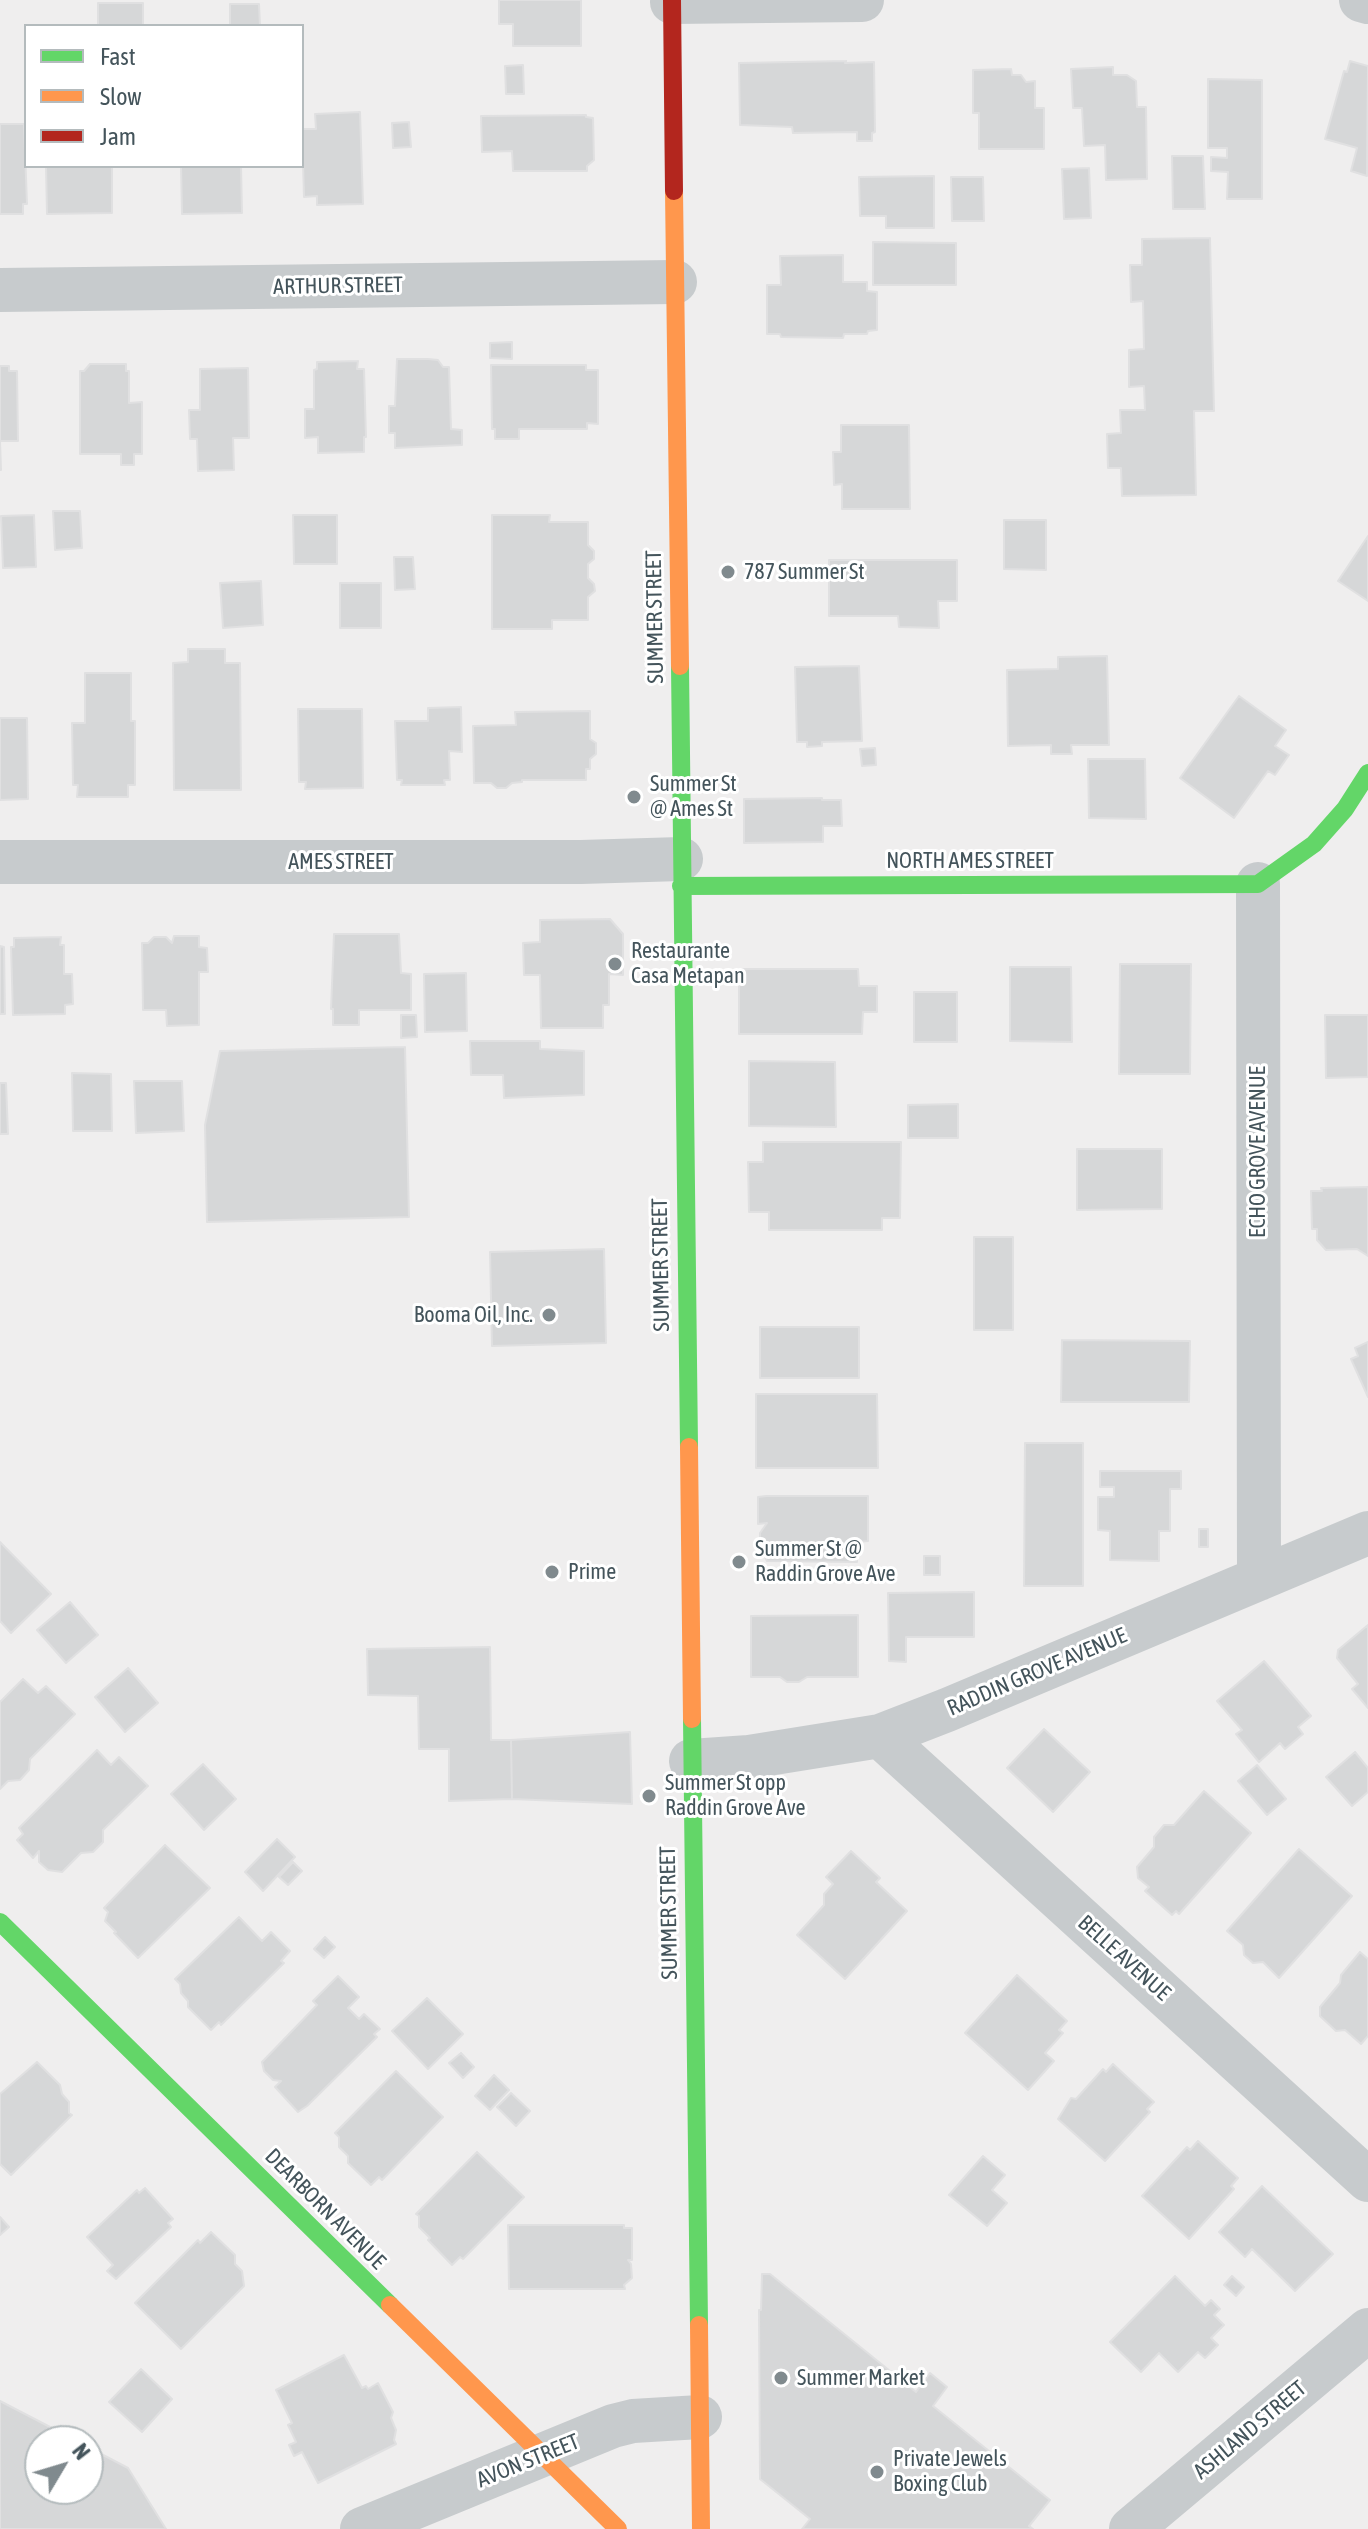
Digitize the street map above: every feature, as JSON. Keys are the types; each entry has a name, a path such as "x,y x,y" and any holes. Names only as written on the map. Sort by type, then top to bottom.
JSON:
{"main road":[{"name":"SUMMER STREET","path":"672,1 701,2529"},
{"path":"1258,884 1314,844 1345,809 1368,773"},
{"name":"NORTH AMES STREET","path":"681,873 1258,884"},
{"name":"DEARBORN AVENUE","path":"0,1922 618,2529"}],"street":[{"path":"672,1 862,0"},
{"path":"1361,0 1368,2"},
{"name":"ARTHUR STREET","path":"0,290 675,282"},
{"name":"AMES STREET","path":"0,862 581,862 681,873"},
{"name":"ECHO GROVE AVENUE","path":"1258,884 1259,1579"},
{"name":"RADDIN GROVE AVENUE","path":"691,1761 749,1757 880,1736 1368,1533"},
{"name":"BELLE AVENUE","path":"880,1736 1368,2180"},
{"name":"ASHLAND STREET","path":"1131,2529 1368,2330"},
{"name":"AVON STREET","path":"362,2529 623,2423 700,2417"}],"building":[{"path":"499,0 581,0 581,46 513,46 513,24 499,24"},
{"path":"98,3 143,3 143,24 98,24"},
{"path":"230,4 259,4 260,24 230,24"},
{"path":"1350,61 1368,66 1367,176 1351,171 1357,148 1325,139 1344,71 1347,72"},
{"path":"874,62 875,132 872,133 872,141 857,141 857,132 793,133 792,127 740,125 739,63"},
{"path":"523,65 524,94 506,94 505,66"},
{"path":"1113,67 1113,75 1127,75 1136,81 1137,107 1146,107 1147,179 1106,180 1105,145 1084,146 1082,108 1073,108 1071,69"},
{"path":"1011,69 1012,75 1021,75 1026,82 1035,81 1035,108 1044,108 1044,149 979,149 979,113 973,113 973,70"},
{"path":"1208,79 1262,80 1262,199 1227,199 1228,172 1211,171 1211,157 1227,158 1227,148 1208,148"},
{"path":"360,112 363,204 317,205 317,196 304,197 304,129 316,129 315,114"},
{"path":"586,115 593,118 594,160 587,166 587,171 513,171 512,151 482,152 481,116"},
{"path":"409,122 411,147 393,148 392,123"},
{"path":"0,124 24,124 27,204 23,204 23,214 0,214"},
{"path":"1172,156 1203,156 1205,209 1173,209"},
{"path":"46,168 112,168 112,213 47,214"},
{"path":"181,168 241,168 242,213 182,214"},
{"path":"1089,168 1091,218 1064,219 1062,169"},
{"path":"934,176 934,228 886,228 886,216 860,216 859,177"},
{"path":"951,177 983,177 984,221 952,221"},
{"path":"1210,238 1214,411 1194,411 1196,495 1122,496 1121,468 1108,468 1107,434 1121,433 1120,410 1145,410 1144,386 1129,387 1129,350 1144,349 1143,301 1131,302 1130,265 1142,265 1142,239"},
{"path":"873,242 956,243 956,285 873,285"},
{"path":"843,255 843,282 867,282 867,291 877,292 877,330 868,331 867,334 844,334 843,338 767,334 767,285 781,285 780,256"},
{"path":"512,342 512,359 490,358 490,343"},
{"path":"397,359 438,360 443,367 449,367 451,429 462,430 462,445 395,448 395,433 389,433 389,406 395,406"},
{"path":"358,361 357,369 364,369 364,452 318,453 318,437 305,438 305,409 314,409 314,370 317,369 317,362"},
{"path":"90,364 126,364 126,371 129,371 129,403 142,402 142,454 134,454 134,465 121,465 121,454 80,454 80,371"},
{"path":"491,365 586,365 586,370 598,370 598,424 587,423 587,429 519,429 519,439 495,439 495,429 492,429"},
{"path":"0,366 9,366 9,371 17,371 18,441 0,441"},
{"path":"248,368 249,438 233,438 234,470 198,471 197,439 190,439 189,410 200,410 200,369"},
{"path":"841,425 909,425 910,509 842,509 842,484 834,485 833,452 841,452"},
{"path":"53,511 80,511 82,548 55,550"},
{"path":"34,515 36,567 3,568 1,516"},
{"path":"293,515 337,515 337,564 294,564"},
{"path":"492,515 550,515 549,522 588,522 588,545 594,551 594,559 588,564 588,578 594,584 595,591 588,597 588,620 552,620 552,629 492,629"},
{"path":"1004,520 1046,520 1046,570 1004,569"},
{"path":"1368,536 1368,601 1338,581"},
{"path":"394,557 413,557 415,589 395,590"},
{"path":"829,560 957,560 957,601 938,601 939,628 899,627 898,616 829,616"},
{"path":"261,581 263,625 223,628 220,583"},
{"path":"340,583 381,583 381,628 340,628"},
{"path":"188,649 225,649 225,663 240,663 241,790 174,790 173,663 188,662"},
{"path":"1107,656 1109,745 1071,745 1072,754 1051,754 1051,745 1008,746 1007,670 1058,669 1058,657"},
{"path":"859,666 862,741 822,742 822,746 807,747 807,742 797,742 795,667"},
{"path":"85,673 131,673 135,785 128,785 128,797 77,797 78,785 73,785 72,723 85,723"},
{"path":"1239,696 1286,730 1275,746 1289,755 1275,775 1268,771 1234,818 1180,778"},
{"path":"461,707 462,752 449,751 450,780 444,780 445,785 401,785 402,780 397,780 395,721 428,721 428,708"},
{"path":"298,709 362,709 363,788 305,789 306,782 299,782"},
{"path":"590,711 590,739 596,743 596,754 590,759 590,769 586,769 586,780 522,780 506,788 497,788 491,783 474,783 473,726 516,725 515,712"},
{"path":"0,718 27,718 28,799 0,800"},
{"path":"875,748 876,765 862,766 860,749"},
{"path":"1088,759 1145,759 1146,819 1089,818"},
{"path":"744,799 841,800 842,826 823,826 823,842 744,843"},
{"path":"610,919 623,934 623,975 609,974 609,1005 603,1005 603,1028 541,1028 540,975 524,975 523,943 540,942 540,920"},
{"path":"334,934 399,934 401,973 411,974 411,1010 359,1010 359,1025 333,1025"},
{"path":"174,936 199,936 199,947 207,948 208,972 199,972 199,1025 167,1026 166,1010 143,1010 142,943 148,943 154,937 166,937 172,943"},
{"path":"61,937 64,974 72,974 73,1004 65,1005 65,1014 13,1015 11,947 14,947 14,938"},
{"path":"0,946 4,947 5,1014 0,1014"},
{"path":"1120,964 1191,964 1190,1074 1119,1074"},
{"path":"1010,967 1071,967 1072,1042 1010,1041"},
{"path":"739,969 858,969 859,986 877,986 877,1012 863,1012 862,1034 739,1034"},
{"path":"466,973 467,1031 425,1032 424,974"},
{"path":"914,992 957,992 957,1042 914,1042"},
{"path":"401,1015 416,1015 417,1037 401,1038"},
{"path":"1325,1015 1368,1015 1368,1077 1326,1078"},
{"path":"470,1041 540,1041 540,1049 584,1051 584,1095 504,1098 503,1075 471,1075"},
{"path":"405,1047 409,1217 207,1222 205,1125 220,1051"},
{"path":"749,1061 835,1062 836,1127 749,1126"},
{"path":"72,1073 111,1074 112,1131 73,1131"},
{"path":"134,1081 182,1081 184,1131 136,1133"},
{"path":"0,1083 6,1083 8,1134 0,1134"},
{"path":"958,1104 958,1138 908,1138 908,1105"},
{"path":"763,1142 901,1142 900,1218 882,1218 882,1230 769,1230 769,1212 749,1212 748,1162 763,1162"},
{"path":"1077,1149 1162,1149 1162,1209 1077,1210"},
{"path":"1368,1187 1368,1256 1357,1249 1326,1250 1317,1240 1317,1229 1312,1229 1311,1191"},
{"path":"974,1237 1013,1237 1013,1330 974,1330"},
{"name":"Booma Oil, Inc.","path":"604,1249 606,1343 492,1346 490,1252"},
{"path":"760,1327 859,1327 859,1378 760,1378"},
{"path":"1062,1340 1190,1341 1189,1402 1061,1402"},
{"path":"1368,1342 1368,1397 1351,1359 1358,1356 1355,1348"},
{"path":"756,1394 877,1394 878,1468 756,1468"},
{"path":"1025,1443 1083,1443 1083,1586 1024,1586"},
{"path":"1100,1471 1181,1471 1181,1489 1170,1489 1170,1531 1159,1531 1159,1561 1110,1560 1110,1531 1098,1530 1098,1497 1114,1497 1114,1487 1100,1487"},
{"path":"868,1496 868,1541 857,1542 857,1562 767,1561 760,1548 760,1533 767,1523 758,1524 758,1497"},
{"path":"1199,1529 1208,1529 1208,1547 1199,1547"},
{"path":"0,1542 51,1594 11,1633 0,1621"},
{"path":"924,1556 940,1556 940,1575 924,1575"},
{"path":"974,1592 974,1637 906,1637 906,1662 889,1661 888,1593"},
{"path":"70,1602 98,1635 66,1663 37,1630"},
{"path":"858,1615 858,1677 807,1677 799,1682 787,1682 780,1677 751,1677 751,1616"},
{"path":"1368,1625 1368,1708 1352,1689 1358,1684 1337,1658 1338,1650"},
{"path":"490,1647 491,1740 511,1740 512,1799 449,1801 449,1749 419,1749 418,1696 368,1695 367,1649"},
{"path":"1264,1661 1311,1716 1298,1727 1303,1734 1285,1749 1280,1743 1259,1762 1236,1734 1242,1730 1217,1701"},
{"path":"128,1668 158,1703 125,1732 95,1697"},
{"path":"23,1679 38,1693 46,1686 75,1714 30,1759 29,1770 20,1780 8,1781 0,1789 0,1702"},
{"path":"1044,1729 1090,1772 1053,1812 1007,1768"},
{"path":"630,1732 632,1804 512,1799 511,1740"},
{"path":"97,1750 111,1765 119,1757 148,1786 103,1830 103,1842 93,1852 81,1853 62,1872 48,1870 39,1862 39,1851 33,1858 17,1840 23,1834 19,1828"},
{"path":"1355,1752 1368,1768 1368,1792 1352,1806 1326,1777"},
{"path":"203,1764 236,1799 204,1830 171,1794"},
{"path":"1257,1765 1286,1799 1267,1815 1238,1781"},
{"path":"1204,1791 1251,1833 1179,1914 1176,1911 1172,1915 1145,1891 1149,1887 1138,1878 1137,1867 1154,1847 1154,1837 1164,1825 1174,1825"},
{"path":"277,1839 295,1857 263,1891 245,1872"},
{"path":"165,1845 210,1888 138,1958 105,1921 108,1912 104,1908"},
{"path":"1299,1849 1352,1896 1279,1978 1263,1962 1253,1963 1244,1955 1243,1945 1227,1931"},
{"path":"851,1851 880,1878 876,1882 907,1911 845,1979 797,1935 824,1905 824,1894 833,1884 826,1877"},
{"path":"293,1862 302,1871 288,1885 279,1877"},
{"path":"239,1917 262,1941 271,1932 290,1951 281,1961 284,1963 221,2025 219,2022 211,2030 188,2007 188,2001 175,1979"},
{"path":"325,1937 335,1947 324,1958 314,1949"},
{"path":"1360,1952 1368,1959 1368,2036 1361,2044 1345,2030 1336,2031 1320,2016 1320,2007"},
{"path":"1017,1975 1067,2021 1059,2030 1063,2033 1045,2053 1054,2061 1028,2090 965,2033"},
{"path":"338,1976 359,1997 348,2008 359,2019 364,2014 380,2029 374,2034 377,2037 298,2112 275,2087 281,2081 273,2080 264,2071 262,2062 317,2005 313,2001"},
{"path":"427,1998 463,2034 428,2069 392,2031"},
{"path":"461,2053 474,2067 463,2078 449,2063"},
{"path":"37,2062 60,2085 72,2115 11,2175 0,2164 0,2094"},
{"path":"1113,2064 1154,2102 1147,2109 1150,2112 1105,2161 1058,2119 1071,2098 1076,2099 1103,2069 1106,2072"},
{"path":"396,2071 443,2117 382,2180 379,2177 371,2185 348,2163 348,2156 339,2147 339,2137 335,2133"},
{"path":"494,2075 509,2090 490,2110 475,2096"},
{"path":"511,2093 530,2111 516,2126 497,2107"},
{"path":"1198,2141 1238,2178 1231,2186 1234,2189 1189,2239 1142,2196 1187,2147 1190,2150"},
{"path":"477,2152 524,2197 463,2259 460,2257 452,2265 428,2240 430,2238 419,2227 419,2216 416,2214"},
{"path":"983,2156 1005,2175 992,2190 1007,2203 987,2226 949,2195"},
{"path":"1262,2186 1333,2254 1295,2291 1252,2249 1245,2257 1219,2232"},
{"path":"145,2188 173,2219 168,2223 171,2227 116,2279 107,2271 113,2265 87,2237 137,2190 139,2193"},
{"path":"0,2217 9,2227 0,2235"},
{"path":"508,2225 624,2225 624,2228 632,2228 632,2260 628,2260 632,2278 624,2285 625,2289 509,2289"},
{"path":"211,2232 235,2255 235,2264 242,2271 244,2286 181,2349 135,2303 198,2240 200,2243"},
{"path":"762,2274 770,2274 916,2392 930,2373 947,2387 933,2406 1050,2500 1029,2526 1033,2529 802,2529 810,2519 760,2479 759,2310"},
{"path":"1175,2276 1205,2306 1211,2300 1220,2309 1214,2315 1224,2325 1211,2338 1218,2345 1205,2358 1198,2352 1178,2372 1159,2353 1141,2372 1110,2342"},
{"path":"1232,2276 1244,2287 1236,2296 1224,2285"},
{"path":"344,2355 362,2388 366,2386 368,2389 378,2383 393,2412 391,2418 396,2430 396,2444 318,2483 302,2452 294,2456 289,2445 296,2442 288,2425 292,2423 276,2390"},
{"path":"141,2369 172,2399 142,2432 109,2402"},
{"path":"0,2401 46,2425 24,2425 24,2505 104,2505 104,2455 128,2468 166,2529 0,2529"}],"traffic: fast":[{"path":"680,666 689,1447"},
{"path":"681,886 1258,884 1314,844 1345,809 1368,773"},
{"path":"692,1719 699,2325"},
{"path":"0,1922 390,2305"}],"traffic: slow":[{"path":"674,191 680,666"},
{"path":"689,1447 692,1719"},
{"path":"390,2305 618,2529"},
{"path":"699,2325 701,2529"}],"traffic: jam":[{"path":"672,0 674,191"}],"place":[{"name":"787 Summer St","path":"728,572"},
{"name":"Summer St @ Ames St","path":"634,797"},
{"name":"Restaurante Casa Metapan","path":"615,964"},
{"name":"Booma Oil, Inc.","path":"549,1315"},
{"name":"Summer St @ Raddin Grove Ave","path":"739,1562"},
{"name":"Prime","path":"552,1572"},
{"name":"Summer St opp Raddin Grove Ave","path":"649,1796"},
{"name":"Summer Market","path":"781,2378"},
{"name":"Private Jewels Boxing Club","path":"877,2472"}]}
